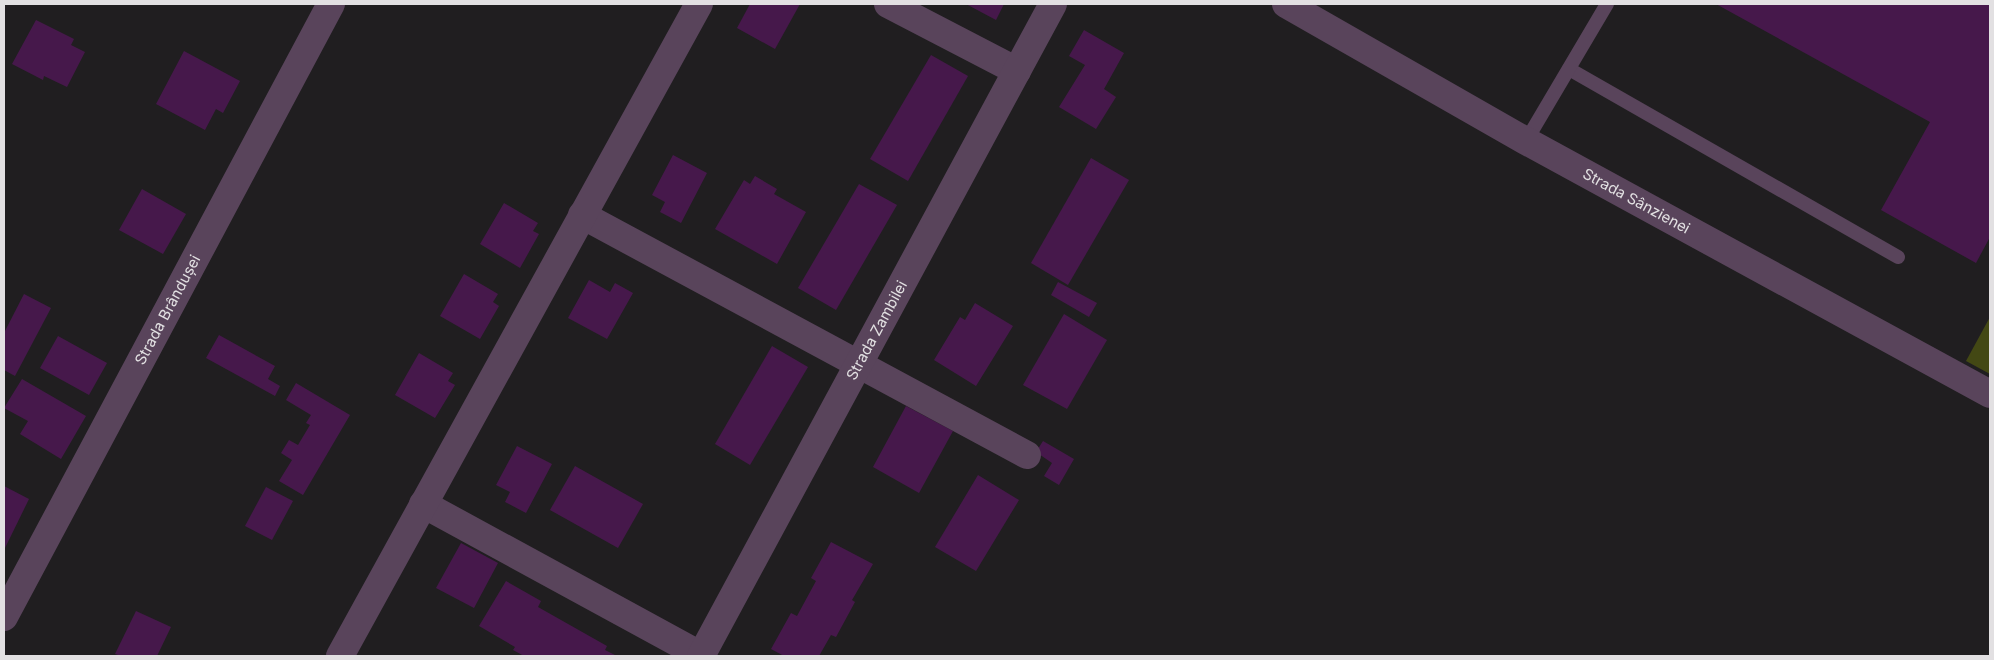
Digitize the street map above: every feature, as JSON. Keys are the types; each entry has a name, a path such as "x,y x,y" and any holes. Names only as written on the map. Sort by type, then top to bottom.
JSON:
{"street":[{"name":"Strada Brândușei","path":"4,617 331,4"},
{"path":"340,656 698,4"},
{"path":"888,4 1017,71"},
{"name":"Strada Zambilei","path":"701,656 1053,4"},
{"name":"Strada Sânzienei","path":"1286,4 1526,141 1990,394"},
{"path":"582,215 1026,455"},
{"path":"423,504 701,656"}],"lane":[{"path":"1526,141 1608,4"},
{"path":"1569,69 1898,256"}],"green space":[{"path":"1990,317 1990,374 1966,361"}],"building":[{"path":"750,4 800,4 775,49 737,28"},
{"path":"966,4 1004,4 996,20"},
{"path":"1716,4 1990,4 1990,237 1976,263 1881,210 1930,122"},
{"path":"36,20 74,39 71,45 85,52 67,87 44,76 43,80 12,64"},
{"path":"1084,30 1124,53 1104,89 1116,97 1096,129 1059,107 1085,65 1069,56"},
{"path":"184,51 240,81 223,113 216,109 205,130 156,104"},
{"path":"931,55 968,76 908,181 870,159"},
{"path":"673,155 707,173 681,223 660,212 665,202 652,195"},
{"path":"1091,158 1129,180 1068,285 1031,263"},
{"path":"755,176 777,189 774,194 806,212 777,264 715,229 744,180 750,184"},
{"path":"859,184 897,205 836,310 798,288"},
{"path":"142,189 186,214 163,254 119,230"},
{"path":"504,203 538,223 533,231 539,234 520,268 480,244"},
{"path":"464,274 498,294 493,302 499,306 480,339 440,316"},
{"path":"589,280 610,292 615,283 633,293 607,339 568,318"},
{"path":"1058,282 1097,303 1089,317 1051,295"},
{"path":"24,294 51,308 15,376 4,370 4,333"},
{"path":"975,303 1013,326 976,386 934,360 960,317 965,320"},
{"path":"1064,314 1107,340 1067,409 1023,385"},
{"path":"219,335 275,366 268,379 280,386 275,396 206,358"},
{"path":"58,336 107,363 89,395 40,368"},
{"path":"772,346 808,367 750,465 715,444"},
{"path":"419,353 453,373 448,381 455,385 435,418 395,395"},
{"path":"22,379 86,416 61,459 20,434 28,421 4,408"},
{"path":"296,383 350,415 303,495 279,481 292,460 281,453 289,440 298,445 310,425 306,423 311,415 286,400"},
{"path":"906,406 953,431 919,493 873,467"},
{"path":"1043,441 1074,459 1059,485 1044,476 1052,463 1036,452"},
{"path":"517,446 552,464 526,513 505,502 510,492 496,485"},
{"path":"575,466 643,504 618,548 550,510"},
{"path":"978,475 1019,500 976,571 935,547"},
{"path":"4,486 29,499 4,550"},
{"path":"266,487 293,501 272,540 245,526"},
{"path":"831,542 873,564 852,600 855,602 836,637 831,635 819,656 784,656 771,649 791,613 797,616 816,581 811,578"},
{"path":"461,543 498,563 474,608 436,588"},
{"path":"506,581 541,601 538,607 607,646 605,650 617,656 524,656 513,650 515,647 479,626"},
{"path":"136,611 171,627 157,656 121,656 115,654"}]}
